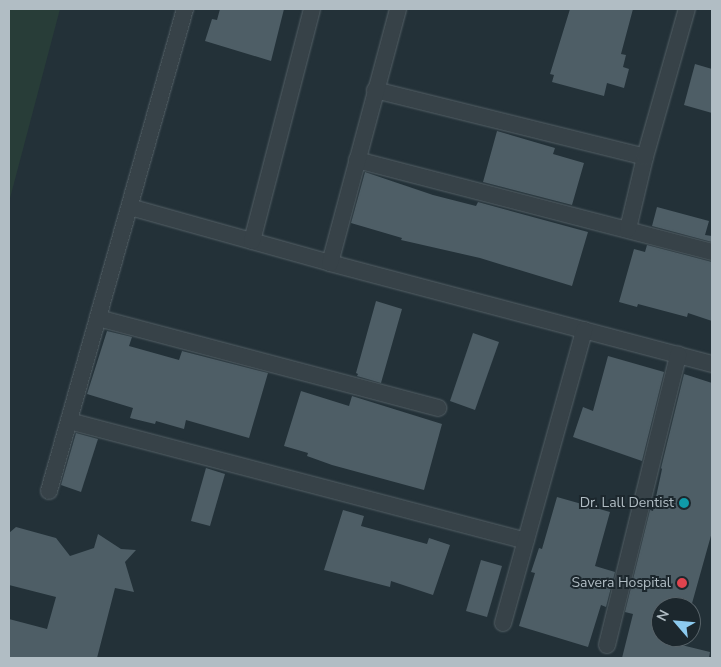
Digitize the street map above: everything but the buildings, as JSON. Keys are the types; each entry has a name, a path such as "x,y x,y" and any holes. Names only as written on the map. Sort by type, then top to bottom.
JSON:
{"street":[{"path":"49,491 185,9"},
{"path":"252,241 312,9"},
{"path":"330,263 398,9"},
{"path":"628,229 645,157 687,9"},
{"path":"375,90 645,157"},
{"path":"357,160 712,252"},
{"path":"130,207 330,263 712,364"},
{"path":"98,318 438,408"},
{"path":"503,623 584,330"},
{"path":"607,645 678,355"},
{"path":"69,421 526,541"}],"green space":[{"path":"9,9 60,9 9,202"}],"place":[{"name":"Dr. Lall Dentist","path":"684,503"},
{"name":"Savera Hospital","path":"682,583"}]}
